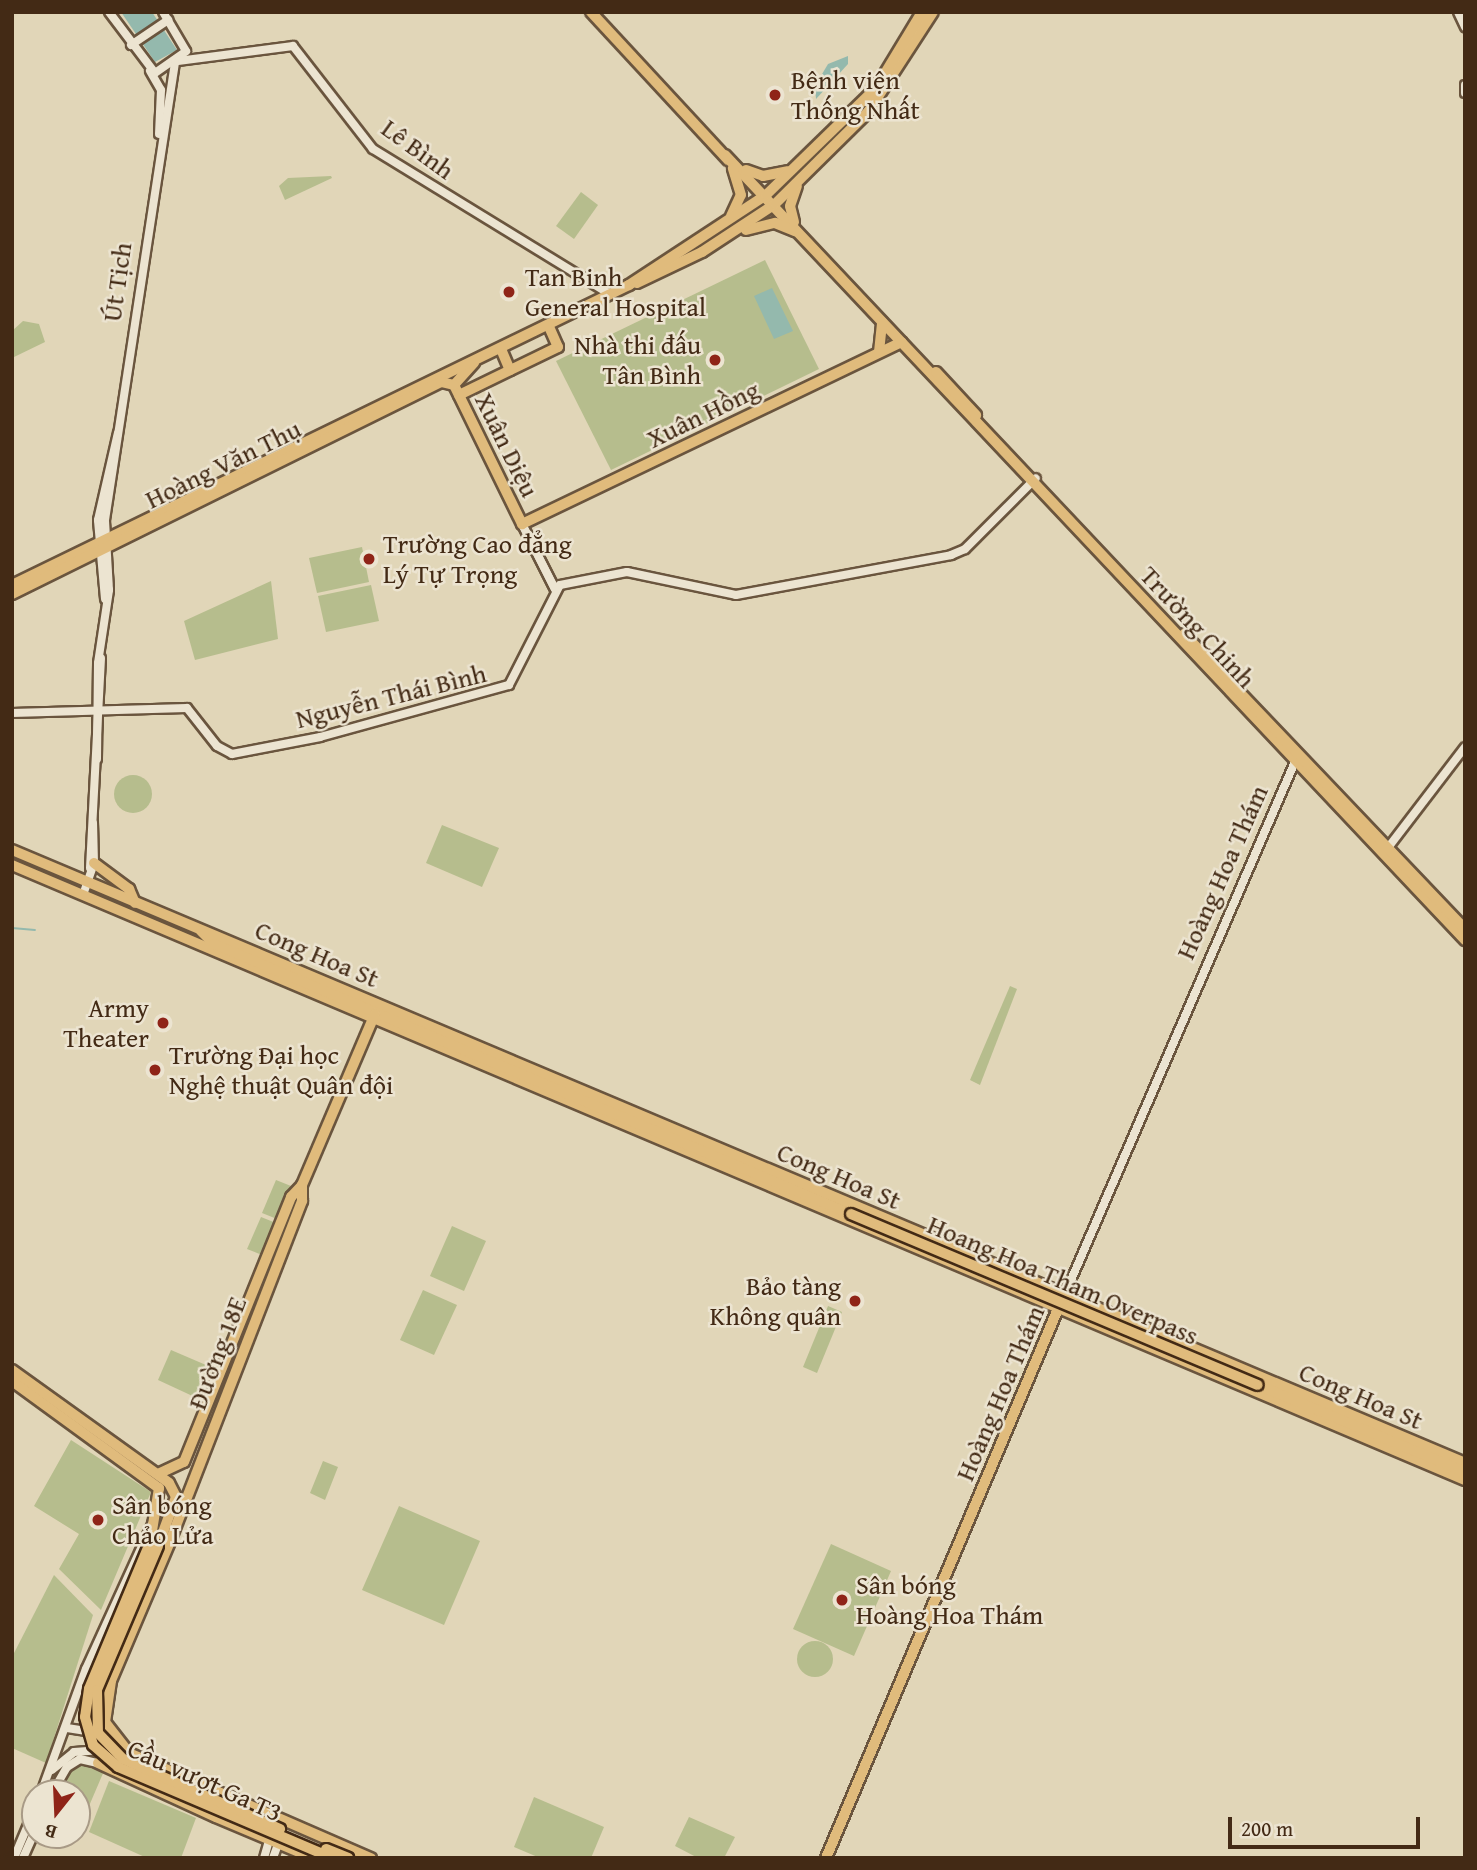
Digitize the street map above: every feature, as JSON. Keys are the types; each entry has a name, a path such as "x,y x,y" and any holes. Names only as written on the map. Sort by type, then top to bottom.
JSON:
{"main road":[{"path":"590,12 736,166 763,176 792,169"},
{"path":"629,285 764,197 876,88 922,12"},
{"path":"728,237 772,206 792,188 883,94 933,12"},
{"path":"727,220 741,195 736,166"},
{"name":"Trường Chinh","path":"736,166 1386,851 1465,940"},
{"path":"801,234 790,206 804,176"},
{"path":"783,178 792,188"},
{"path":"629,285 728,237 769,223 801,234"},
{"name":"Hoàng Văn Thụ","path":"105,542 629,285"},
{"path":"879,352 882,320"},
{"name":"Hoàng Văn Thụ","path":"105,542 441,382 457,390 510,370 558,347 548,326"},
{"name":"Xuân Hồng","path":"522,524 902,342"},
{"path":"501,349 510,370"},
{"path":"457,390 480,359"},
{"name":"Xuân Diệu","path":"457,390 522,524"},
{"path":"12,594 105,542"},
{"path":"12,584 80,555"},
{"name":"Cong Hoa St","path":"12,850 135,903 197,926 376,1012 1017,1293 1465,1480"},
{"name":"Trường Chinh","path":"1386,851 1465,929"},
{"name":"Cong Hoa St","path":"12,865 195,945 376,1012 1023,1276 1465,1463"},
{"path":"92,866 104,877 127,888 135,903"},
{"name":"Cong Hoa St","path":"197,926 215,944 851,1214"},
{"name":"Cong Hoa St","path":"195,945 215,944"},
{"name":"Đường 18E","path":"105,1721 111,1681 172,1537 220,1387 268,1266 376,1012"},
{"name":"Hoang Hoa Tham Overpass","path":"851,1214 1258,1385"},
{"path":"1017,1293 1023,1276"},
{"name":"Hoàng Hoa Thám","path":"826,1858 1065,1294"},
{"path":"1101,1328 1108,1312"},
{"path":"12,1370 160,1473"},
{"path":"12,1381 149,1480 162,1502 155,1520"},
{"name":"Cong Hoa St","path":"1258,1385 1465,1472"},
{"name":"Đường 18E","path":"172,1537 174,1490 160,1473 184,1462 220,1387"},
{"path":"154,1544 172,1508"},
{"name":"Cầu vượt Ga T3","path":"155,1520 154,1544 97,1690 98,1733 123,1759 348,1858"},
{"name":"Cầu vượt Ga T3","path":"154,1544 89,1689 85,1717 93,1745 118,1767 332,1858"},
{"path":"105,1721 129,1753 277,1820 372,1858"},
{"path":"98,1763 297,1853"},
{"path":"217,1817 224,1797"},
{"path":"277,1820 297,1853"},
{"path":"297,1853 302,1830"}],"street":[{"path":"109,12 134,43 150,71"},
{"path":"1458,12 1465,27"},
{"path":"134,43 164,18 186,48 199,56"},
{"name":"Lê Bình","path":"150,71 199,56 293,46 373,149 610,294"},
{"name":"Út Tịch","path":"159,136 176,62 186,48"},
{"name":"Út Tịch","path":"83,895 92,866 105,599 105,542 159,136 162,93 150,71"},
{"path":"555,589 627,572 736,595 951,555 1034,480"},
{"name":"Xuân Diệu","path":"522,524 555,589"},
{"name":"Nguyễn Thái Bình","path":"12,713 99,708 189,709 217,746 232,754 368,726 509,685 555,589"},
{"path":"1386,851 1465,747"},
{"name":"Hoàng Hoa Thám","path":"1065,1294 1297,757"},
{"path":"47,1779 142,1537 155,1520"},
{"path":"67,1728 86,1735 105,1721"},
{"path":"50,1772 83,1749 129,1753"},
{"path":"60,1779 67,1767 80,1759 98,1763"},
{"path":"14,1858 21,1841"},
{"path":"264,1858 297,1853"},
{"path":"273,1858 297,1853"},
{"path":"282,1858 297,1853"}],"green space":[{"path":"288,178 332,178 285,200 279,186"},
{"path":"581,192 598,205 574,239 556,226"},
{"path":"765,260 819,369 611,470 556,361"},
{"path":"23,321 39,324 45,342 12,358 12,331"},
{"path":"362,547 369,582 317,593 309,558"},
{"path":"271,581 278,639 195,660 184,621"},
{"path":"371,585 379,621 326,632 318,596"},
{"path":"133,775 146,781 152,794 146,807 133,813 120,807 114,794 120,781"},
{"path":"442,825 499,848 482,887 426,863"},
{"path":"1010,986 1017,989 980,1085 970,1080"},
{"path":"276,1180 291,1186 277,1219 262,1213"},
{"path":"261,1217 276,1223 262,1255 247,1249"},
{"path":"452,1226 486,1241 464,1291 430,1276"},
{"path":"423,1290 457,1305 434,1355 400,1340"},
{"path":"828,1306 842,1312 817,1373 803,1367"},
{"path":"171,1350 213,1368 199,1399 158,1380"},
{"name":"Sân bóng Chảo Lửa","path":"71,1440 151,1492 101,1610 59,1569 79,1534 34,1506"},
{"path":"323,1461 338,1467 325,1500 310,1493"},
{"path":"399,1506 480,1541 444,1625 362,1590"},
{"name":"Sân bóng Hoàng Hoa Thám","path":"831,1544 891,1571 854,1656 793,1629"},
{"path":"54,1575 93,1615 46,1763 12,1748 12,1657"},
{"path":"815,1641 828,1646 833,1659 828,1672 815,1677 802,1672 797,1659 802,1646"},
{"path":"73,1758 104,1771 91,1801 91,1779 63,1779"},
{"path":"109,1781 196,1818 181,1858 147,1858 91,1833"},
{"path":"534,1797 604,1827 591,1858 540,1858 514,1847"},
{"path":"689,1817 735,1837 724,1858 698,1858 675,1846"}],"water":[{"path":"121,12 152,12 177,50 155,62"},
{"path":"848,56 848,64 816,99 815,86 828,64"},
{"path":"772,288 793,331 774,339 754,296"}],"waterway":[{"path":"12,928 35,930"}],"place":[{"name":"Bệnh viện Thống Nhất","path":"775,95"},
{"name":"Tan Binh General Hospital","path":"509,292"},
{"name":"Nhà thi đấu Tân Bình","path":"715,360"},
{"name":"Trường Cao đẳng Lý Tự Trọng","path":"369,559"},
{"name":"Army Theater","path":"163,1023"},
{"name":"Trường Đại học Nghệ thuật Quân đội","path":"155,1070"},
{"name":"Bảo tàng Không quân","path":"855,1301"},
{"name":"Sân bóng Chảo Lửa","path":"98,1520"},
{"name":"Sân bóng Hoàng Hoa Thám","path":"842,1600"}]}
